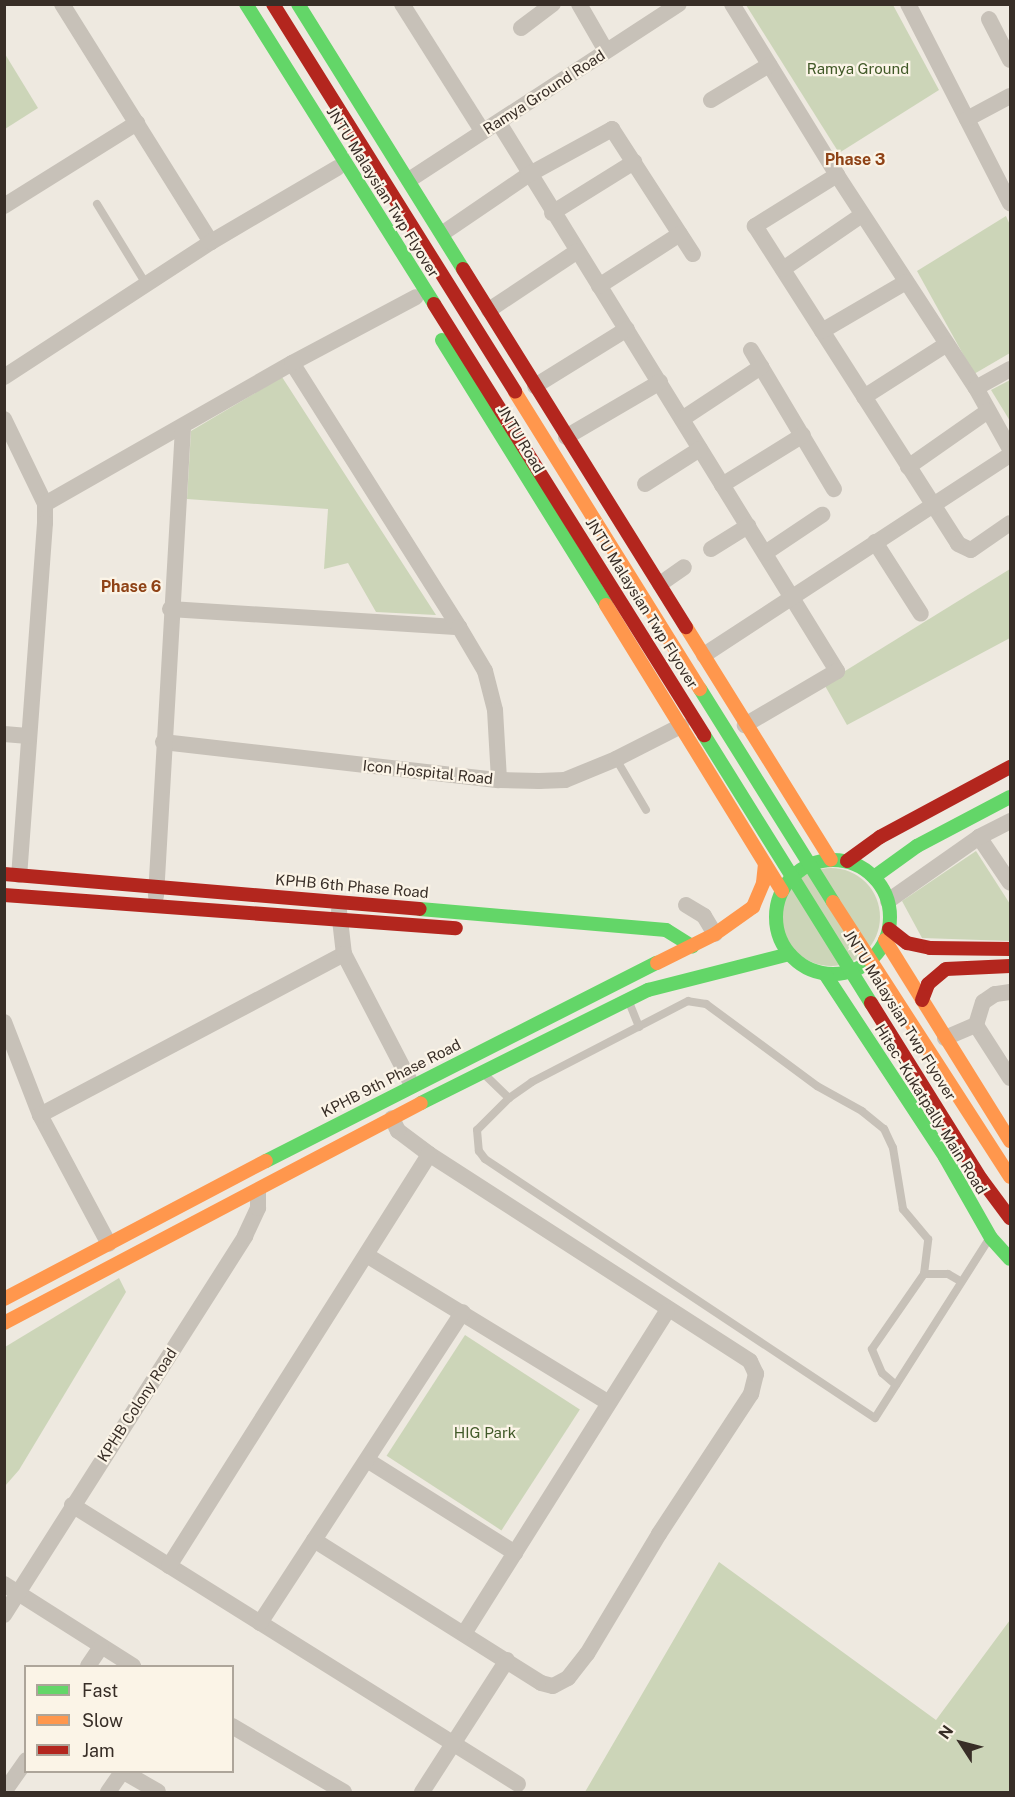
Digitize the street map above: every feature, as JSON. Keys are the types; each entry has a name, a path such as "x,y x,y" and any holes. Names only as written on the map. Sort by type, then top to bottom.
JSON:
{"main road":[{"name":"JNTU Road","path":"232,4 337,168 532,490 782,891"},
{"name":"JNTU Malaysian Twp Flyover","path":"246,4 981,1179 1011,1218"},
{"name":"JNTU Malaysian Twp Flyover","path":"273,4 941,1074 1011,1177"},
{"path":"298,4 443,232 566,437 831,860"},
{"path":"532,490 581,461"},
{"path":"847,861 880,837 1011,767"},
{"path":"874,877 917,846 1011,797"},
{"path":"831,860 847,861 874,877 888,901 887,934 875,955 861,967 844,973 825,974 799,964 789,954 776,924 782,891 802,869 831,860"},
{"name":"KPHB 9th Phase Road","path":"4,1299 412,1085 652,963 715,934 753,907 763,883 765,864"},
{"name":"KPHB 6th Phase Road","path":"12,875 156,885 666,930 693,946"},
{"path":"4,895 156,903 340,920 639,939 647,946 652,963"},
{"path":"887,934 907,943 930,948 1010,960"},
{"path":"887,934 922,1000 1011,1141"},
{"path":"4,1323 482,1071 628,1000 708,972 789,954"},
{"path":"922,1000 928,984 946,969 1010,960"},
{"name":"Hitec - Kukatpally Main Road","path":"825,974 921,1120 991,1238 1011,1260"},
{"path":"921,1120 974,1084"}],"street":[{"path":"62,4 211,242"},
{"path":"402,4 483,132"},
{"path":"520,28 553,4"},
{"path":"579,4 606,51"},
{"name":"Ramya Ground Road","path":"409,180 679,4"},
{"path":"732,4 862,215 976,388 1011,449"},
{"path":"908,4 1011,203"},
{"path":"989,19 1011,60"},
{"path":"711,100 769,65"},
{"path":"967,119 1011,96"},
{"path":"4,206 137,123"},
{"path":"499,123 528,175 627,329 837,671 745,724"},
{"path":"443,232 528,175 606,130 615,133 693,254"},
{"path":"552,213 634,162"},
{"path":"4,377 211,242 337,168"},
{"path":"837,175 755,226 932,505 965,549 971,550 1011,523"},
{"path":"783,269 862,215"},
{"path":"599,286 681,234"},
{"path":"489,310 576,252"},
{"path":"822,331 906,282"},
{"path":"45,504 292,363 416,297"},
{"path":"535,386 627,329"},
{"path":"864,398 947,344"},
{"path":"750,350 834,489"},
{"path":"292,363 485,671 495,710 499,780"},
{"path":"682,419 760,367"},
{"path":"976,388 1011,369"},
{"path":"566,437 660,382"},
{"path":"908,467 988,411"},
{"path":"4,419 45,504 28,736 12,875"},
{"path":"156,903 170,609 183,427"},
{"path":"722,485 803,435"},
{"path":"645,484 700,449"},
{"path":"704,655 791,595 1011,454"},
{"path":"765,553 822,515"},
{"path":"711,549 748,526"},
{"path":"875,542 921,614"},
{"path":"660,584 684,567"},
{"path":"170,609 459,627"},
{"name":"Icon Hospital Road","path":"163,742 499,780 564,780 616,759 681,726"},
{"path":"4,735 28,736"},
{"path":"888,901 979,837 1011,821"},
{"path":"979,837 1011,883"},
{"path":"339,901 344,954 412,1085"},
{"path":"686,905 704,916 715,934"},
{"path":"40,1115 344,954"},
{"path":"976,1025 983,1002 995,994 1009,992 1010,960"},
{"path":"4,1022 40,1115 109,1244"},
{"path":"945,1038 976,1025"},
{"path":"976,1025 1011,1078"},
{"path":"314,1540 547,1685 553,1686 568,1678 751,1394 756,1374 750,1361 667,1311 429,1154 398,1131 392,1118"},
{"path":"169,1566 368,1256 429,1154"},
{"name":"KPHB Colony Road","path":"4,1615 12,1589 72,1505 245,1236 258,1208 258,1191"},
{"path":"368,1256 464,1312 609,1403"},
{"path":"465,1632 667,1311"},
{"path":"260,1623 464,1312"},
{"path":"367,1460 516,1553"},
{"path":"72,1505 518,1784"},
{"path":"12,1589 131,1665"},
{"path":"89,1665 101,1647"},
{"path":"422,1792 507,1660"},
{"path":"234,1727 344,1792"},
{"path":"4,1792 24,1763"},
{"path":"108,1792 122,1773"},
{"path":"125,1773 158,1792"}],"lane":[{"path":"97,204 146,284"},
{"path":"616,759 646,810"},
{"path":"628,1000 639,1027"},
{"path":"896,1385 882,1373 872,1349 924,1274 928,1239 903,1209 893,1148 884,1129 817,1086 706,1004 688,1001 532,1082 509,1098 477,1130 479,1151 485,1159 875,1418 896,1385 960,1281 991,1238"},
{"path":"482,1071 509,1098"},
{"path":"924,1274 948,1274 960,1281"}],"green space":[{"name":"Ramya Ground","path":"746,5 893,5 939,90 839,153"},
{"path":"5,54 38,108 4,129"},
{"path":"1006,216 1010,225 1010,353 974,374 917,271"},
{"path":"282,377 436,615 376,612 348,563 324,569 328,509 187,499 191,431"},
{"path":"1010,380 1010,421 991,390"},
{"path":"1010,569 1010,638 847,725 824,684"},
{"path":"976,851 1010,904 1010,941 922,938 902,901"},
{"path":"831,868 850,872 865,883 876,898 880,917 876,936 865,951 850,962 831,966 812,962 797,951 786,936 782,917 786,898 797,883 812,872"},
{"path":"119,1278 126,1292 19,1470 5,1486 5,1347"},
{"name":"HIG Park","path":"465,1335 580,1410 501,1530 387,1456"},
{"path":"719,1562 936,1720 1010,1620 1010,1792 585,1792"}],"traffic: fast":[{"path":"246,4 434,304"},
{"path":"298,4 463,269"},
{"path":"442,340 606,605"},
{"path":"700,689 833,902"},
{"path":"704,735 871,1003"},
{"path":"874,877 917,846 1010,797"},
{"path":"833,860 855,864 873,877 886,895 890,917 886,939 873,957 855,970 833,974 811,970 793,957 780,939 776,917 780,895 793,877 811,864 833,860"},
{"path":"420,909 666,930 692,946"},
{"path":"421,1103 648,990 789,954"},
{"path":"266,1161 657,963"},
{"path":"825,974 945,1157 991,1238 1010,1259"}],"traffic: slow":[{"path":"515,392 700,689"},
{"path":"606,605 782,891"},
{"path":"686,627 831,860"},
{"path":"657,963 715,934 753,907 763,883 765,864"},
{"path":"833,902 1010,1177"},
{"path":"885,940 1010,1141"},
{"path":"4,1323 421,1103"},
{"path":"4,1299 266,1161"}],"traffic: jam":[{"path":"273,4 515,392"},
{"path":"463,269 686,627"},
{"path":"434,304 704,735"},
{"path":"847,861 880,837 1010,767"},
{"path":"4,874 420,909"},
{"path":"4,895 456,928"},
{"path":"889,929 907,943 930,948 1010,949"},
{"path":"922,1000 928,984 946,969 1010,966"},
{"path":"871,1003 981,1179 1010,1218"}],"district":[{"name":"Phase 3","path":"855,160"},
{"name":"Phase 6","path":"131,587"}]}
